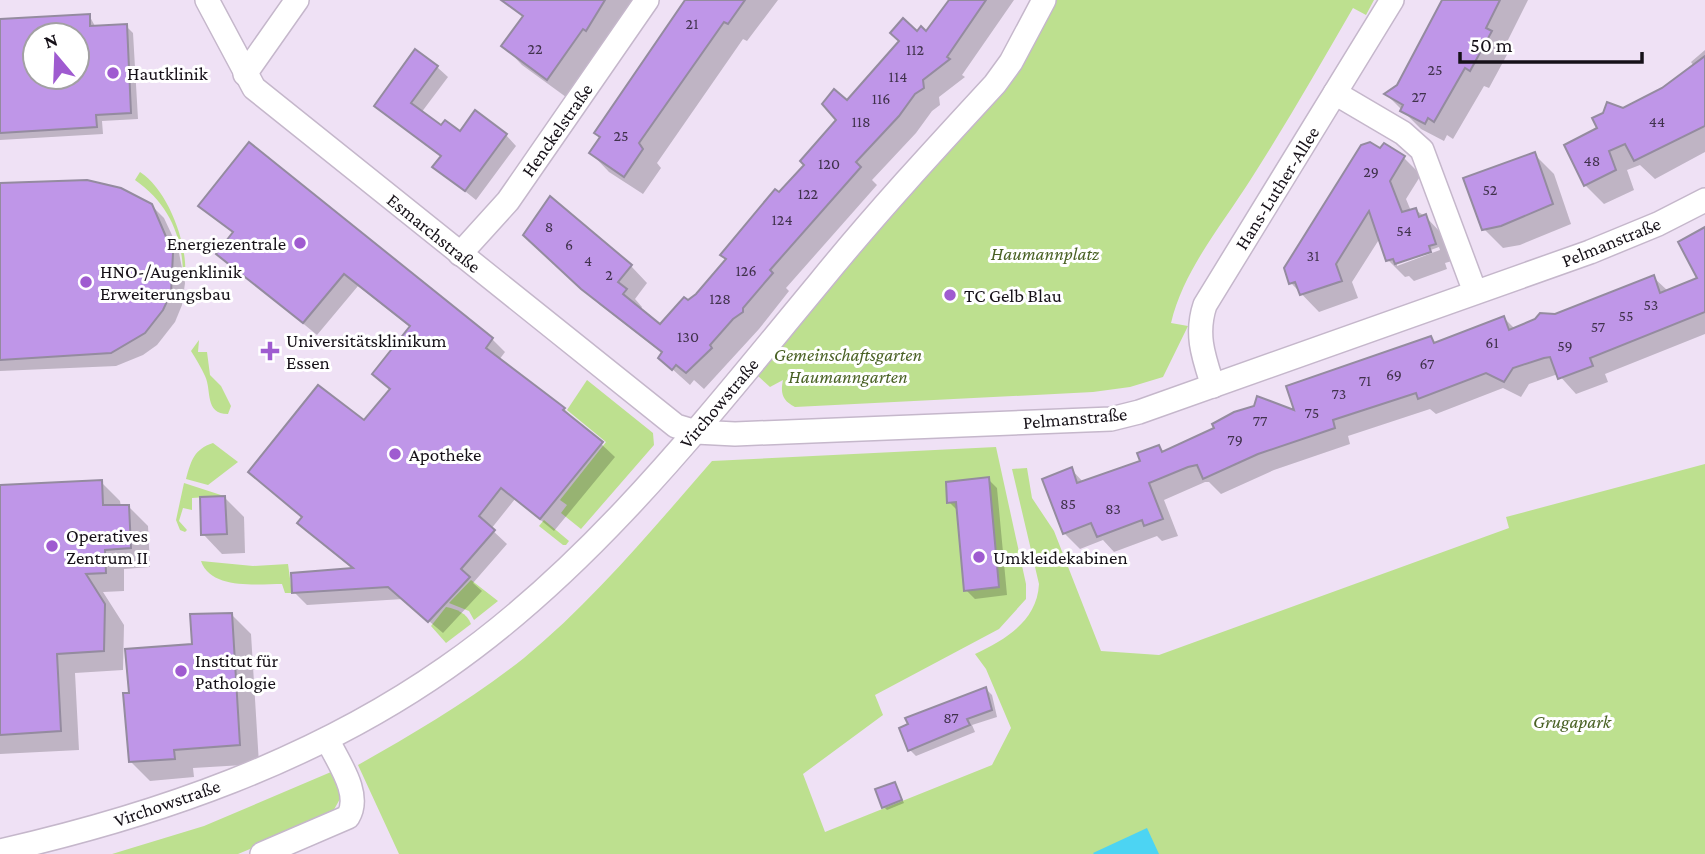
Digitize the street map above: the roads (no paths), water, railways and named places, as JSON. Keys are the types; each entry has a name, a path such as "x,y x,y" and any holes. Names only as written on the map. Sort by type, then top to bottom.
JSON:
{"street":[{"name":"Esmarchstraße","path":"208,0 254,88 676,426 696,432"},
{"path":"245,74 297,0"},
{"name":"Henckelstraße","path":"460,254 508,201 647,0"},
{"name":"Virchowstraße","path":"0,851 108,824 261,771 327,739 411,691 483,640 557,576 696,432 865,227 995,84 1011,62 1044,0"},
{"name":"Hans-Luther-Allee","path":"1213,386 1200,347 1200,326 1205,305 1392,0"},
{"path":"1335,93 1403,133 1422,150 1475,292"},
{"name":"Pelmanstraße","path":"696,432 735,434 1111,419 1139,412 1601,248 1705,200"},
{"path":"262,854 348,817 354,807 353,795 327,739"}],"water":[{"path":"1147,828 1159,854 1093,853"}],"place":[{"name":"Hautklinik","path":"113,73"},
{"name":"Energiezentrale","path":"300,243"},
{"name":"HNO-/Augenklinik Erweiterungsbau","path":"86,282"},
{"name":"TC Gelb Blau","path":"950,295"},
{"name":"Universitätsklinikum Essen","path":"270,351"},
{"name":"Apotheke","path":"395,454"},
{"name":"Operatives Zentrum II","path":"52,546"},
{"name":"Umkleidekabinen","path":"979,557"},
{"name":"Institut für Pathologie","path":"181,671"}],"park label":[{"name":"Haumannplatz","path":"1045,253"},
{"name":"Gemeinschaftsgarten Haumanngarten","path":"848,365"},
{"name":"Grugapark","path":"1572,721"}]}
